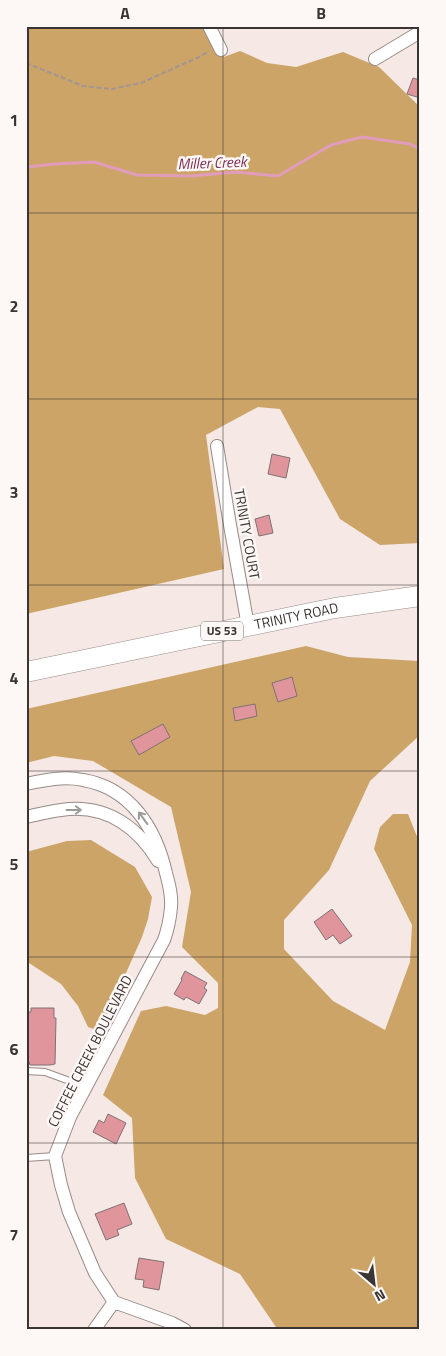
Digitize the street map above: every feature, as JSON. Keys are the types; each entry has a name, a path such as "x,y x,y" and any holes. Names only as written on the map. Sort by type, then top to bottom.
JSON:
{"highway":[{"name":"TRINITY ROAD","path":"26,672 335,608 420,596"}],"street":[{"path":"209,26 220,47"},
{"path":"374,58 420,32"},
{"name":"TRINITY COURT","path":"217,446 248,626"},
{"name":"COFFEE CREEK BOULEVARD","path":"26,784 60,778 73,778 99,784 121,796 136,810 152,833 161,853 171,896 169,927 164,940 70,1117 55,1156"},
{"name":"COFFEE CREEK BOULEVARD","path":"26,817 76,809 96,812 118,820 142,838 168,879"},
{"path":"55,1156 69,1212 95,1273 114,1302 172,1323 185,1330"},
{"path":"94,1330 114,1302"}],"lane":[{"path":"26,1071 45,1072 86,1087"},
{"path":"26,1158 55,1156"}],"path":[{"path":"26,63 83,86 112,89 141,83 220,47"}],"shaded area":[{"path":"26,26 206,26 224,57 240,51 267,63 296,67 343,52 379,67 420,107 420,543 380,545 340,519 280,409 258,407 206,435 224,569 26,614"},
{"path":"306,646 348,657 420,661 420,735 370,781 329,870 284,920 284,949 333,1001 385,1030 410,962 412,925 374,849 380,827 393,814 408,814 420,844 420,1330 278,1330 240,1274 166,1239 135,1178 132,1118 103,1095 141,1011 166,1006 205,1015 218,1008 218,983 182,947 191,892 171,807 93,761 54,756 26,763 26,709"},
{"path":"91,840 135,867 152,897 142,937 106,1018 96,1030 88,1027 78,1006 61,984 26,961 26,852 67,841"}],"building":[{"path":"413,78 420,80 420,98 407,94"},
{"path":"272,454 290,458 286,478 268,474"},
{"path":"269,515 273,533 259,536 255,519"},
{"path":"292,677 297,696 278,702 272,683"},
{"path":"255,704 257,716 235,721 233,708"},
{"path":"163,724 170,737 139,755 131,741"},
{"path":"332,909 352,936 340,944 333,935 326,940 314,922"},
{"path":"185,971 207,983 204,988 207,990 199,1004 186,997 184,1000 174,994"},
{"path":"31,1008 54,1008 54,1018 56,1018 55,1064 30,1065 26,1053 26,1012 31,1012"},
{"path":"108,1114 126,1123 116,1144 93,1132 99,1120 104,1123"},
{"path":"124,1203 132,1224 117,1230 119,1235 106,1240 95,1214"},
{"path":"139,1258 164,1262 159,1290 143,1287 144,1280 135,1279"}],"waterway":[{"name":"Miller Creek","path":"26,167 94,162 137,175 191,176 236,172 278,176 331,145 362,137 410,144 420,149"}]}
